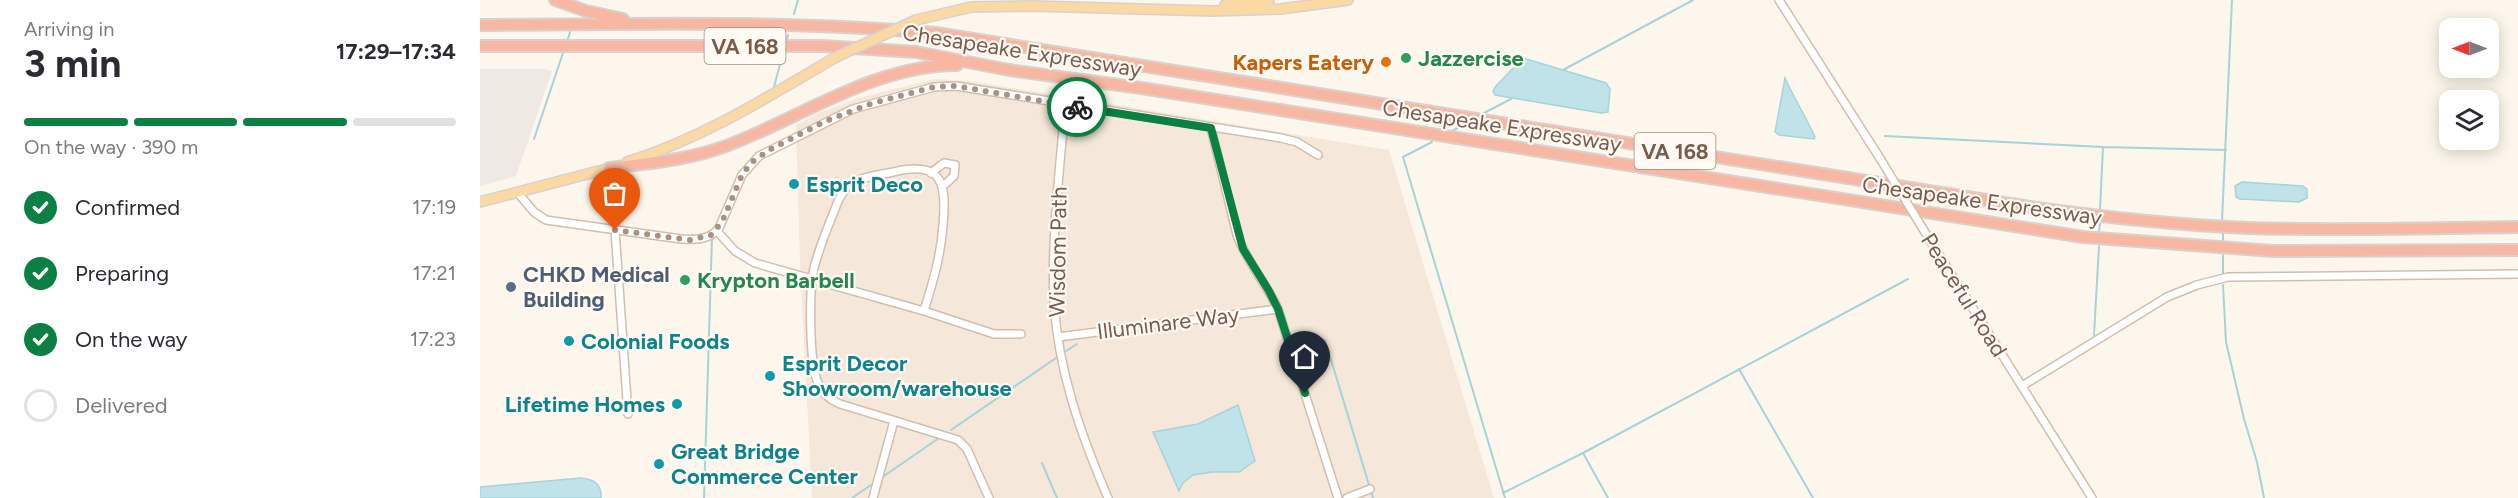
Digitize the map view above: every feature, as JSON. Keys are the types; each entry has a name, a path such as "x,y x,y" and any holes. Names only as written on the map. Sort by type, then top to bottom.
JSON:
{"highway":[{"path":"555,0 612,17 662,24"},
{"name":"Chesapeake Expressway","path":"480,25 836,25 936,33 2006,204 2118,219 2291,229 2518,227"},
{"name":"Chesapeake Expressway","path":"480,46 822,46 916,52 1009,70 1141,88 2083,237 2273,251 2518,250"},
{"path":"609,168 666,161 724,146 859,87 895,74 947,65 1009,70"}],"main road":[{"path":"1187,9 1269,0"},
{"path":"480,202 652,155 711,129 836,57 916,20 945,12 993,6 1213,11 1281,9 1348,0"}],"street":[{"name":"Peaceful Road","path":"1779,0 2092,498"},
{"path":"517,192 534,212 546,220 694,240 706,237 717,231 742,175 752,162 771,149 853,109 934,87 956,86 1297,142 1318,155"},
{"name":"Wisdom Path","path":"1065,105 1053,272 1058,337 1071,400 1080,430 1108,498"},
{"path":"1211,128 1243,249 1278,309 1338,498"},
{"path":"932,173 944,163 955,165 954,176 943,186"},
{"path":"924,311 940,256 945,200 943,186 932,173 917,168 856,180 849,185 839,199 822,242 812,280 814,366 820,388 840,404 958,440 967,449 989,498"},
{"path":"615,230 628,414"},
{"path":"717,231 730,247 746,259 994,334 1021,334"},
{"path":"2022,386 2167,297 2197,285 2228,277 2518,274"},
{"name":"Illuminare Way","path":"1058,337 1278,309"},
{"path":"873,498 894,421"},
{"path":"1347,498 1370,489"}],"shaded area":[{"path":"480,69 545,69 552,71 516,176 480,186"},
{"path":"935,79 970,81 1389,150 1494,498 812,498 800,262 796,125 816,114 858,98"}],"water":[{"path":"1523,58 1606,83 1610,89 1608,112 1601,113 1495,95 1493,91 1496,86"},
{"path":"1785,78 1814,139 1779,135 1775,132"},
{"path":"2242,182 2303,186 2307,189 2307,198 2299,202 2240,199 2236,197 2235,186"},
{"path":"1238,405 1255,461 1239,472 1193,475 1183,483 1179,491 1153,432 1198,424"},
{"path":"581,478 590,480 599,486 601,498 480,498 480,487"}],"waterway":[{"path":"794,14 798,0"},
{"path":"1563,70 1693,0"},
{"path":"2222,221 2232,0"},
{"path":"568,39 570,32"},
{"path":"787,39 788,35"},
{"path":"534,139 563,53"},
{"path":"774,87 783,53"},
{"path":"1484,113 1511,99"},
{"path":"1452,131 1465,124"},
{"path":"1885,136 2103,147 2226,150"},
{"path":"1432,142 1403,157 1505,498"},
{"path":"2100,209 2103,147"},
{"path":"2099,231 2100,224"},
{"path":"2223,234 2223,240"},
{"path":"704,498 712,237"},
{"path":"2094,335 2099,246"},
{"path":"2223,255 2223,273"},
{"path":"1503,493 1583,453 1908,279"},
{"path":"2223,285 2226,342 2264,498"},
{"path":"1325,340 1373,498"},
{"path":"1066,351 1077,344"},
{"path":"951,430 1056,358"},
{"path":"1739,369 1813,498"},
{"path":"884,476 939,438"},
{"path":"1583,453 1608,498"},
{"path":"1042,463 1057,498"},
{"path":"852,498 871,485"}],"way so far":[{"path":"615,230 690,240 711,235 717,231 722,222 746,167 759,156 826,121 870,104 934,87 956,86 1077,107"}],"place":[{"name":"Jazzercise","path":"1406,58"},
{"name":"Kapers Eatery","path":"1386,62"},
{"name":"Esprit Deco","path":"794,184"},
{"name":"Krypton Barbell","path":"685,280"},
{"name":"CHKD Medical Building","path":"511,287"},
{"name":"Colonial Foods","path":"569,341"},
{"name":"Esprit Decor Showroom/warehouse","path":"770,376"},
{"name":"Lifetime Homes","path":"677,404"},
{"name":"Great Bridge Commerce Center","path":"659,464"}],"route":[{"path":"1077,107 1211,128 1237,235 1249,261 1260,275 1278,309 1305,393"}]}
